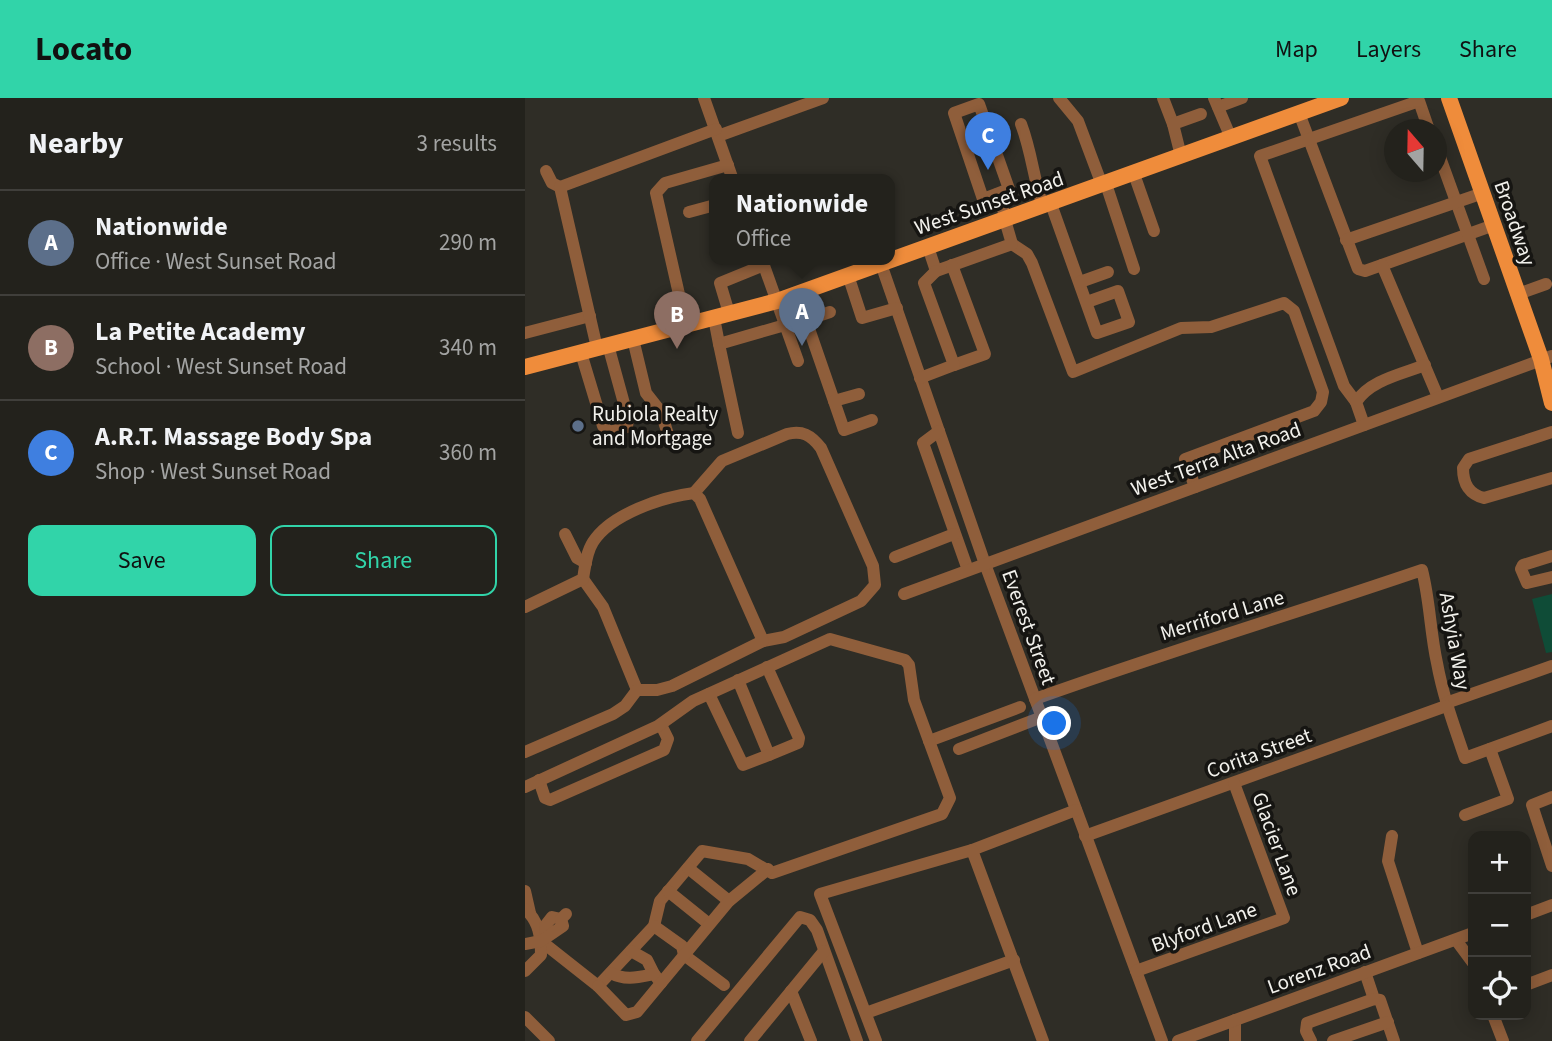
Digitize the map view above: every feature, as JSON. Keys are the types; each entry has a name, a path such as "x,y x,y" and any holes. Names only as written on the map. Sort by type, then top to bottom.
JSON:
{"main road":[{"name":"West Sunset Road","path":"895,259 1299,113 1320,101 1341,98"},
{"name":"Broadway","path":"1449,98 1518,294 1546,358 1552,403"},
{"name":"West Sunset Road","path":"525,367 777,301 878,265"}],"street":[{"path":"704,98 731,174"},
{"path":"546,171 552,183 560,187 823,98"},
{"path":"1059,98 1078,121 1134,269"},
{"path":"1163,98 1181,156"},
{"path":"1231,138 1216,103 1242,98"},
{"path":"1364,425 1356,402 1344,386 1261,156 1419,101 1425,119"},
{"path":"979,104 1009,189 997,194 983,199 954,113 979,104"},
{"path":"1299,113 1359,270 1365,271 1494,225"},
{"path":"1173,124 1201,114"},
{"path":"1021,124 1033,155 1031,172 1087,302"},
{"path":"686,325 656,193 665,183 728,165"},
{"path":"1134,174 1154,231"},
{"path":"1447,177 1484,279"},
{"path":"560,187 590,316 603,426 609,432 618,432 627,427 628,418 595,349"},
{"path":"1346,240 1483,193"},
{"path":"997,194 1012,244 1027,254 1032,263 1073,372 1181,328 1211,327 1284,303 1294,311 1323,391 1319,406 1314,411 1185,459 1195,486"},
{"path":"689,212 709,207"},
{"path":"954,365 924,283 927,276 1012,244"},
{"path":"928,247 936,271"},
{"path":"739,433 719,344 720,283 759,265"},
{"path":"764,265 798,361"},
{"name":"Everest Street","path":"881,265 985,564 1162,1041"},
{"path":"921,378 985,354 952,265"},
{"path":"1382,265 1438,397"},
{"path":"1080,282 1108,272"},
{"path":"848,275 862,318 897,308"},
{"path":"1518,294 1546,284"},
{"path":"797,293 845,430 872,420"},
{"path":"806,320 829,312"},
{"path":"525,333 590,316"},
{"path":"719,344 785,325"},
{"path":"633,339 646,393 661,412 670,441"},
{"name":"West Terra Alta Road","path":"904,594 1546,358"},
{"path":"1356,402 1362,392 1373,385 1426,365"},
{"path":"834,401 859,394"},
{"path":"797,431 807,434 821,448 873,566 875,585 861,601 784,637 763,641 672,686 657,690 637,690 603,607 583,579 593,542 617,520 674,495 694,493 722,461 787,434 797,431"},
{"path":"939,432 923,443 968,570"},
{"path":"1552,432 1469,459 1463,468 1466,486 1475,496 1484,498 1552,478"},
{"path":"694,493 700,499 763,641"},
{"path":"565,534 577,558 586,563"},
{"path":"895,557 954,534"},
{"path":"1552,556 1523,565 1521,569 1527,583 1552,577"},
{"name":"Merriford Lane","path":"1035,699 1177,648 1269,622 1422,570"},
{"name":"Ashyia Way","path":"1422,570 1431,605 1436,661 1446,704 1465,758 1490,749"},
{"path":"525,607 583,579"},
{"path":"525,786 661,725 709,694 830,639 905,660 909,665 914,700 950,798 942,814 772,873 748,859 702,852 660,901 655,926 598,986"},
{"name":"Corita Street","path":"1085,836 1552,666"},
{"path":"709,694 743,765 798,743 799,738 767,667"},
{"path":"738,680 769,755"},
{"path":"525,752 613,714 625,706 637,690"},
{"path":"929,741 1020,707"},
{"path":"959,749 1042,717"},
{"path":"539,780 545,798 550,800 664,750 668,738 661,725"},
{"path":"1465,815 1509,799 1490,749 1552,726"},
{"name":"Glacier Lane","path":"1234,783 1284,918"},
{"path":"1552,797 1532,804 1552,866"},
{"path":"876,1041 820,894 972,850 1076,810"},
{"path":"1392,836 1388,862 1418,953"},
{"path":"972,850 1043,1041"},
{"path":"688,868 729,901"},
{"path":"525,891 527,911 536,920 544,938 626,1015 631,1015 657,979 684,955 729,901 768,869"},
{"path":"668,891 709,925"},
{"path":"1531,913 1552,905"},
{"path":"525,944 554,934 563,926 565,915"},
{"path":"697,1041 800,917 810,920 857,1041"},
{"name":"Blyford Lane","path":"1136,971 1284,918"},
{"path":"655,926 681,946 684,955 724,985"},
{"name":"Lorenz Road","path":"1178,1041 1208,1036 1235,1020 1468,935"},
{"path":"525,971 541,955 544,938"},
{"path":"1456,940 1469,957"},
{"path":"631,951 647,960 657,979"},
{"path":"750,1041 824,951"},
{"path":"866,1013 1014,960"},
{"path":"1365,972 1374,999"},
{"path":"611,973 619,978 657,979"},
{"path":"1531,983 1552,975"},
{"path":"791,991 811,1041"},
{"path":"1311,1041 1306,1031 1307,1023 1374,999 1380,1000 1394,1041"},
{"path":"525,1017 549,1041"},
{"path":"1235,1020 1235,1041"},
{"path":"1495,1020 1503,1041"},
{"path":"1342,1040 1388,1022"},
{"path":"760,1028 765,1041"}],"green space":[{"path":"1552,594 1552,652 1546,653 1532,599"}],"place":[{"name":"A.R.T. Massage Body Spa","path":"988,170"},
{"name":"Nationwide","path":"802,346"},
{"name":"La Petite Academy","path":"677,349"},
{"name":"Rubiola Realty and Mortgage","path":"578,426"}]}
